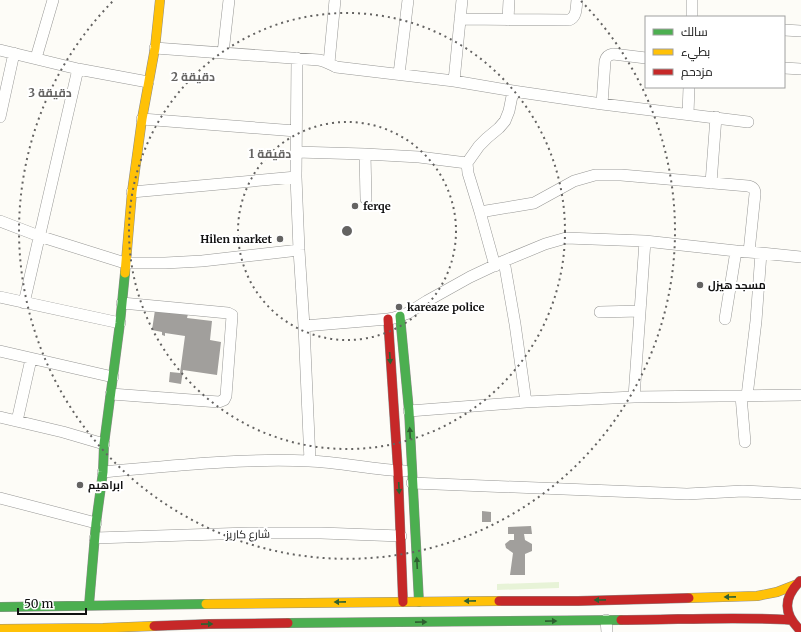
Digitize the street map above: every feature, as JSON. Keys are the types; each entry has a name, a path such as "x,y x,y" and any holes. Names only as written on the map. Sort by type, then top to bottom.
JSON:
{"main road":[{"path":"89,605 96,523 103,472 104,444 120,323 132,192 142,119 155,48 160,0"},
{"path":"400,316 409,411 418,602"},
{"path":"388,319 398,470 403,602"},
{"path":"0,607 578,600 757,596 776,592 798,582"},
{"path":"796,628 788,613 787,606 791,591 798,582"},
{"path":"757,596 762,601 762,611"},
{"path":"0,629 103,630 396,627 606,620 673,620 762,611 796,628"}],"street":[{"path":"36,58 53,0"},
{"path":"223,53 229,0"},
{"path":"329,63 335,0"},
{"path":"398,74 408,0"},
{"path":"454,80 462,0"},
{"path":"508,20 509,0"},
{"path":"460,19 568,20 574,18 578,0"},
{"path":"692,0 692,16"},
{"path":"785,30 801,31"},
{"path":"155,48 319,60 336,66 454,80 513,91 602,104 748,122"},
{"path":"0,50 78,69 148,82"},
{"path":"0,117 14,53"},
{"path":"602,104 605,61 607,57 613,54 645,58"},
{"path":"297,58 296,177 310,461"},
{"path":"785,68 801,69"},
{"path":"24,303 78,69"},
{"path":"688,114 689,88"},
{"path":"513,91 509,111 505,120 499,128 479,146 467,164 468,173 480,212 499,263 516,324 526,402"},
{"path":"711,182 716,118"},
{"path":"142,119 296,131"},
{"path":"296,152 419,157 467,164"},
{"path":"366,154 366,199"},
{"path":"480,212 534,203 574,181 595,175 621,175 711,182 751,186 754,188 756,321 744,396 745,442"},
{"path":"132,192 296,177"},
{"path":"0,221 39,236 125,263 202,261 299,250"},
{"path":"304,326 388,319 400,316 408,313 470,277 499,263 545,244 566,238 645,241 801,257"},
{"path":"634,397 645,241"},
{"path":"725,319 736,251"},
{"path":"0,297 120,323"},
{"path":"111,394 219,402 224,400 226,396 232,315 228,313 122,303"},
{"path":"600,312 640,311"},
{"path":"0,351 113,377"},
{"path":"18,421 31,359"},
{"path":"409,411 526,402 634,397 801,395"},
{"path":"0,416 104,444"},
{"path":"103,472 247,461 310,461 412,471"},
{"path":"412,483 688,494 743,491 801,494"},
{"path":"0,498 96,523"},
{"name":"شارع كاريز","path":"95,538 249,533 321,533 401,536"},
{"path":"606,620 607,632"},
{"path":"673,620 680,632"}],"green space":[{"path":"559,582 559,588 497,590 497,584"}],"building":[{"path":"155,310 188,314 187,318 212,321 210,340 221,342 217,375 183,370 181,384 169,382 170,372 180,373 185,336 165,333 165,336 162,335 162,332 152,330"},
{"path":"482,511 491,512 491,522 482,522"},
{"path":"531,526 532,534 524,534 525,540 532,544 532,551 525,554 525,575 510,575 513,553 506,548 505,544 510,540 514,540 514,534 508,534 508,527"}],"traffic: fast":[{"path":"89,605 96,523 103,472 104,444 125,273"},
{"path":"400,316 409,411 419,602"},
{"path":"0,607 206,604"},
{"path":"288,623 621,620"}],"traffic: slow":[{"path":"125,273 132,192 142,119 155,48 160,0"},
{"path":"689,598 757,596 777,592 795,585"},
{"path":"206,604 499,601"},
{"path":"0,629 154,626"}],"traffic: jam":[{"path":"388,319 398,471 403,602"},
{"path":"800,581 790,594 787,606 791,618 801,631"},
{"path":"499,601 578,601 689,598"},
{"path":"621,620 728,618 791,620"},
{"path":"154,626 288,623"}],"place":[{"name":"ferqe","path":"355,206"},
{"name":"Hilen market","path":"280,239"},
{"name":"مسجد هيزل","path":"700,285"},
{"name":"kareaze police","path":"399,307"},
{"name":"ابراهيم","path":"80,485"}]}
